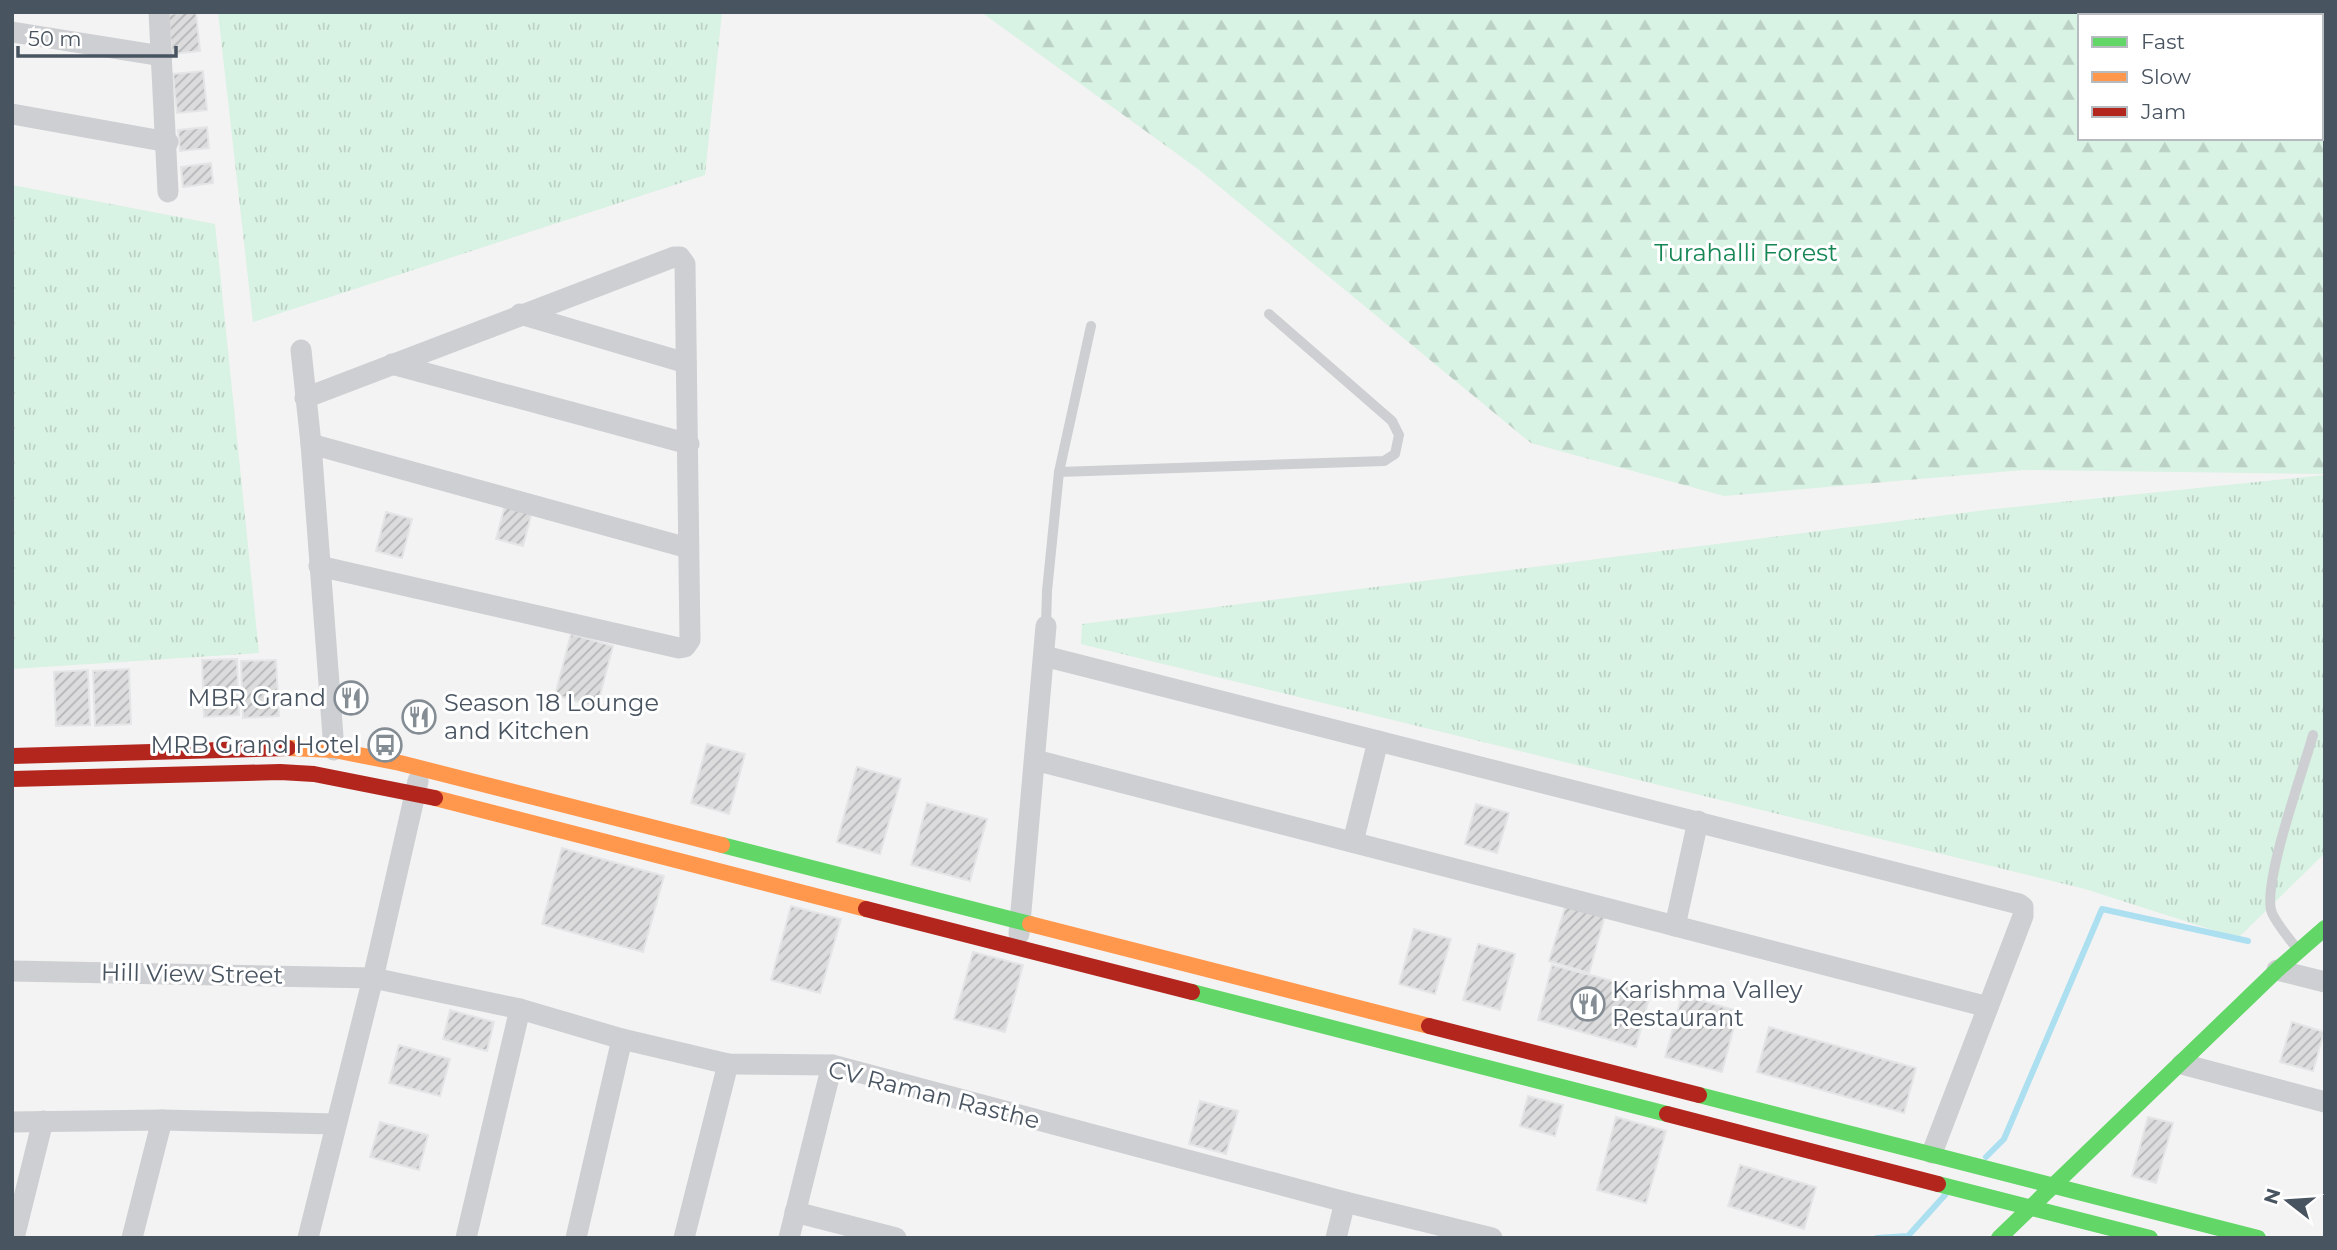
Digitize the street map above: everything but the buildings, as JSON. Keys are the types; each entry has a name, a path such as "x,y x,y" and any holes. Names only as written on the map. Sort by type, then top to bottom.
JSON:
{"main road":[{"path":"12,756 290,748 334,750 421,769 1021,920 2258,1238"},
{"path":"12,779 280,772 314,774 415,793 2150,1238"},
{"path":"1999,1238 2277,970 2325,928"}],"street":[{"path":"159,12 168,142 168,192"},
{"path":"12,32 162,56"},
{"path":"12,114 168,142"},
{"path":"305,398 520,314 678,257 685,264 690,640 682,649 319,566"},
{"path":"520,314 686,363"},
{"path":"301,350 311,444 334,750"},
{"path":"392,364 689,444"},
{"path":"311,444 688,548"},
{"path":"1017,947 1046,626"},
{"path":"1044,656 2019,904 2023,907 2023,916 1933,1153"},
{"path":"1353,842 1378,741"},
{"path":"1035,760 1989,1007"},
{"path":"308,1238 373,978 421,769"},
{"path":"1675,926 1698,821"},
{"path":"2277,970 2325,982"},
{"name":"Hill View Street","path":"12,971 373,978"},
{"name":"CV Raman Rasthe","path":"373,978 520,1009 622,1039 728,1064 832,1065 1345,1202 1492,1238"},
{"path":"466,1238 520,1009"},
{"path":"576,1238 622,1039"},
{"path":"684,1238 728,1064"},
{"path":"2182,1064 2325,1102"},
{"path":"789,1238 832,1065"},
{"path":"12,1122 162,1120 335,1124"},
{"path":"132,1238 162,1120"},
{"path":"14,1238 43,1121"},
{"path":"1336,1238 1345,1202"},
{"path":"795,1212 896,1238"}],"lane":[{"path":"1059,472 1384,461 1395,454 1399,435 1398,428 1392,421 1269,314"},
{"path":"1046,626 1059,472 1091,326"},
{"path":"2299,951 2273,913 2269,895 2273,872 2314,735"}],"green space":[{"path":"218,12 722,12 705,175 253,322"},
{"name":"Turahalli Forest","path":"981,12 2325,12 2325,474 2023,470 1724,496 1531,443 1198,169"},
{"path":"12,185 215,224 259,653 12,669"},
{"path":"2325,475 2325,853 2238,938 2085,889 1081,644 1082,624 1994,509"}],"waterway":[{"path":"1986,1157 2004,1139 2102,909 2248,941"},
{"path":"1877,1238 1908,1236 1945,1195"}],"traffic: fast":[{"path":"722,845 1030,924"},
{"path":"1999,1238 2277,970 2325,928"},
{"path":"1192,992 1667,1114"},
{"path":"1699,1095 2258,1238"},
{"path":"1938,1184 2150,1238"}],"traffic: slow":[{"path":"288,748 334,750 400,763 722,845"},
{"path":"435,798 866,909"},
{"path":"1030,924 1429,1026"}],"traffic: jam":[{"path":"12,756 288,748"},
{"path":"12,779 280,772 314,774 435,798"},
{"path":"866,909 1192,992"},
{"path":"1429,1026 1699,1095"},
{"path":"1667,1114 1938,1184"}],"place":[{"name":"MBR Grand","path":"351,698"},
{"name":"Season 18 Lounge and Kitchen","path":"419,717"},
{"name":"MRB Grand Hotel","path":"385,745"},
{"name":"Karishma Valley Restaurant","path":"1588,1004"}]}
